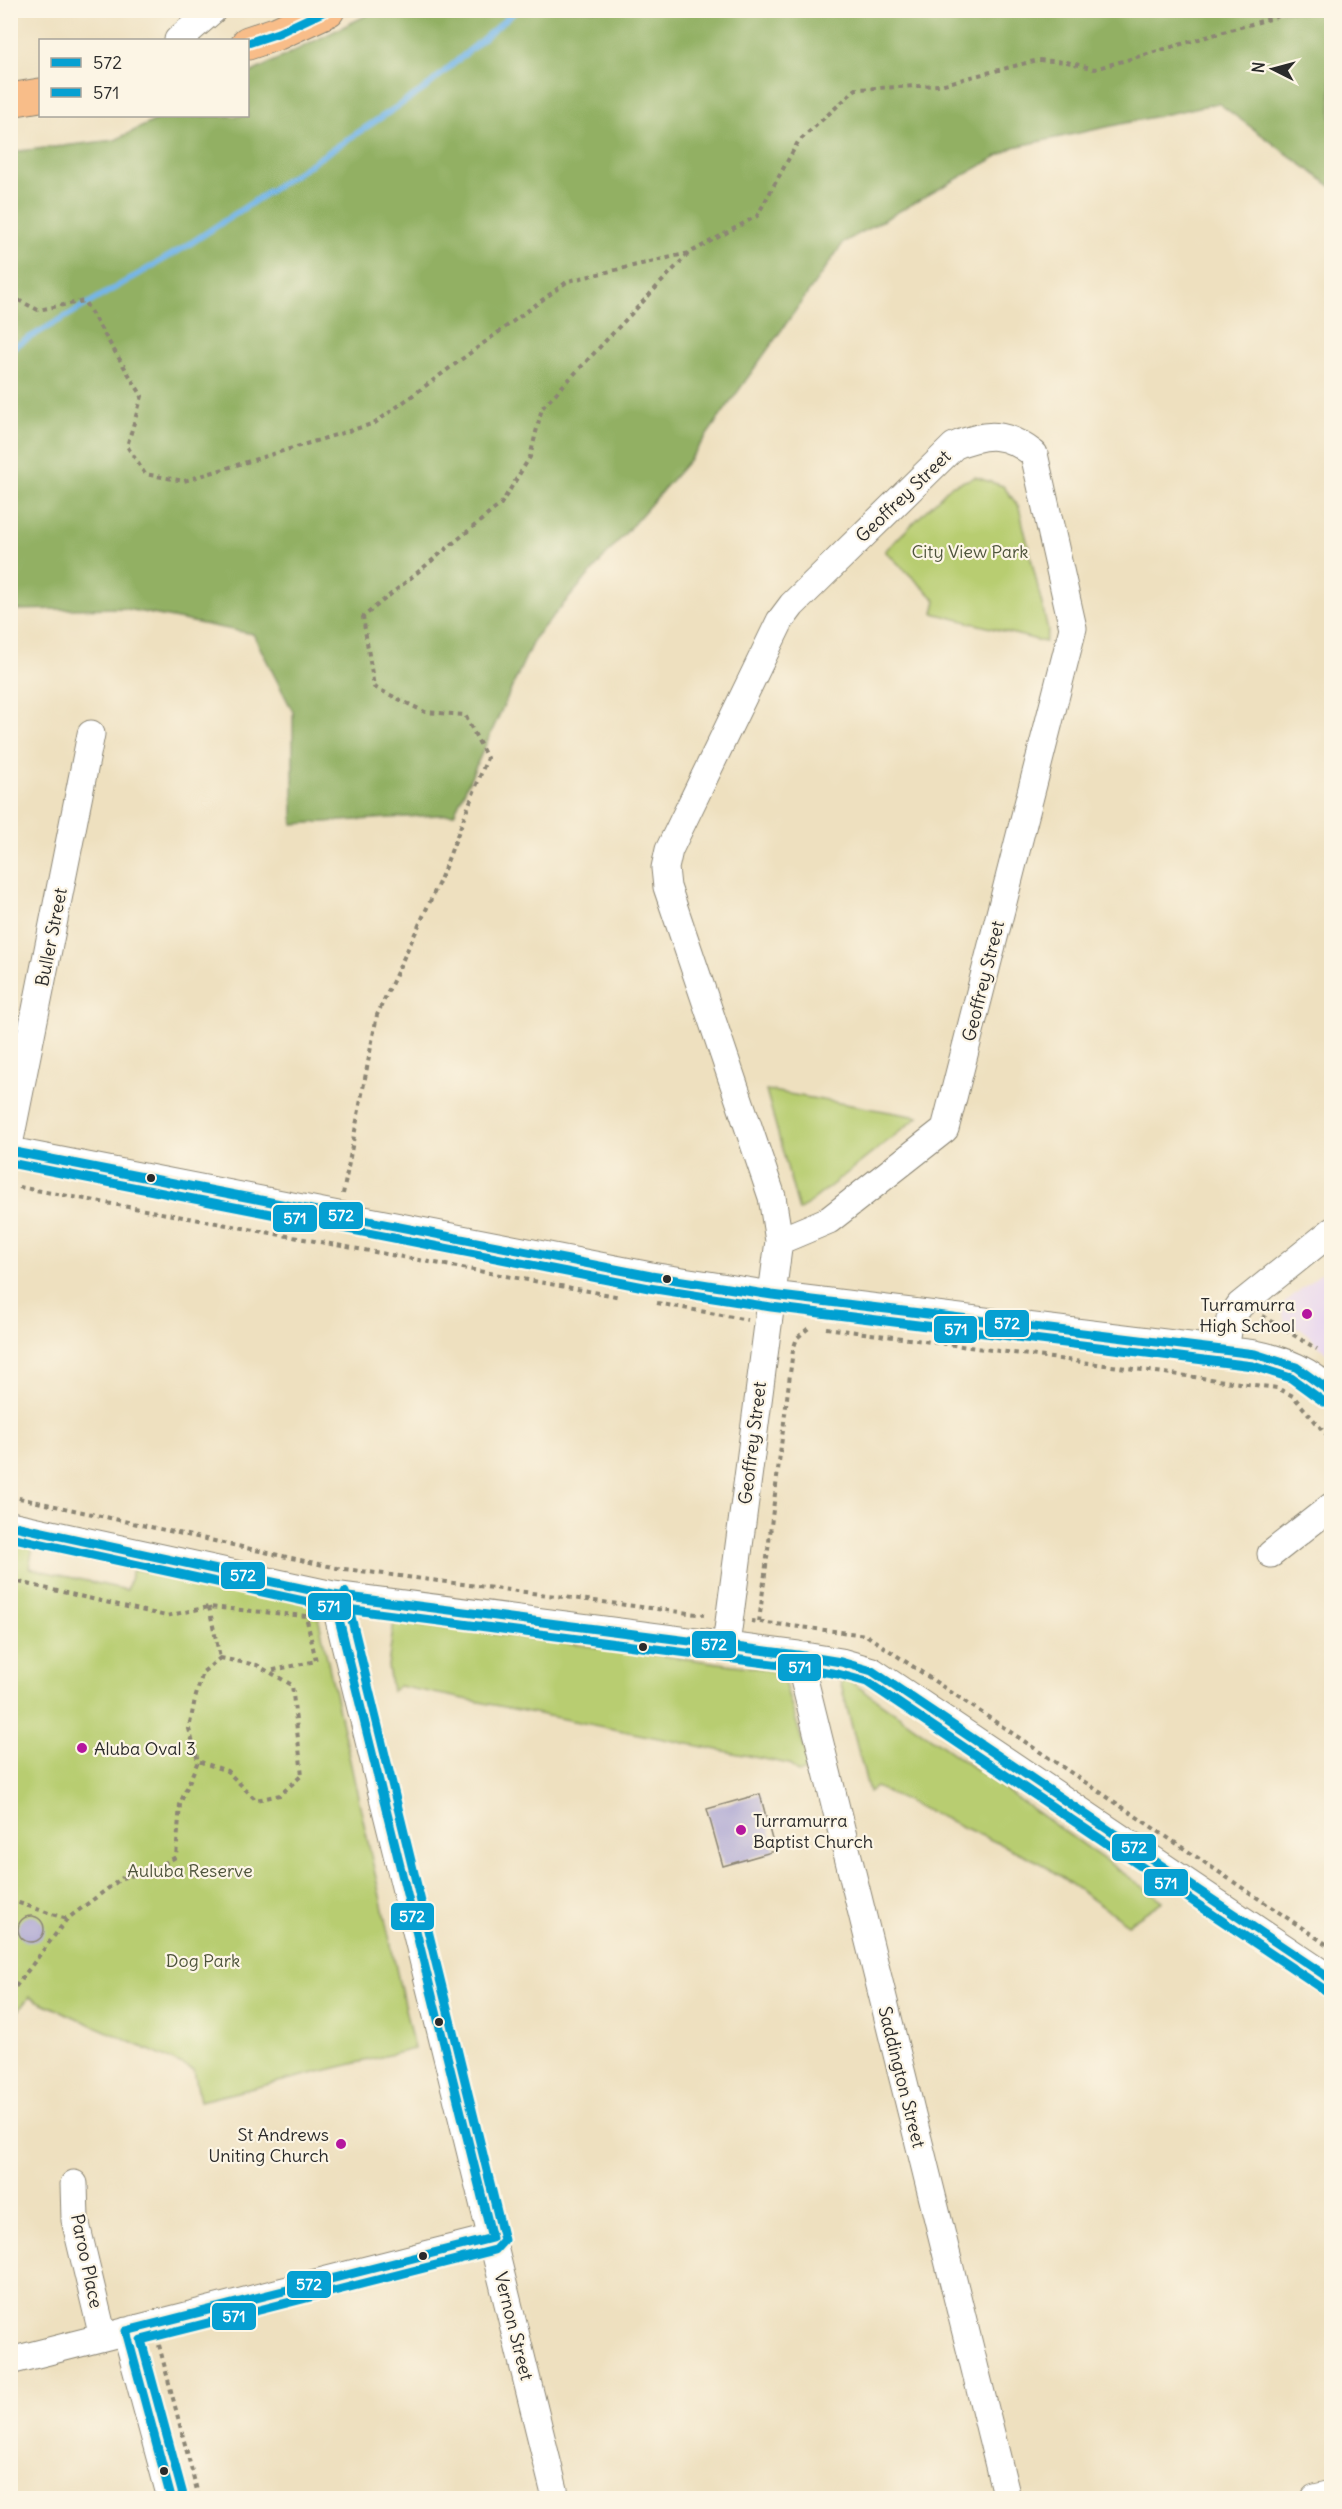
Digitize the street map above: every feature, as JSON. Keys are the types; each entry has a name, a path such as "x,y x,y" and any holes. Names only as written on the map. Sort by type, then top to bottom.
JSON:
{"main road":[{"path":"249,43 278,33 328,10"},
{"path":"10,99 39,95"}],"street":[{"path":"179,39 213,10"},
{"name":"Geoffrey Street","path":"726,1645 779,1242 772,1197 667,887 665,868 669,849 780,621 792,605 954,446 977,436 1002,436 1020,442 1034,454 1073,628 945,1129 829,1220 779,1242"},
{"name":"Buller Street","path":"10,1140 91,734"},
{"path":"10,1152 651,1276 772,1295 1225,1350 1281,1359 1313,1376 1332,1393"},
{"path":"1225,1350 1230,1319 1240,1305 1332,1231"},
{"path":"1271,1554 1332,1506"},
{"path":"10,1525 333,1595 798,1655 841,1662 872,1671 1332,1980"},
{"name":"Vernon Street","path":"333,1595 556,2499"},
{"name":"Saddington Street","path":"798,1655 1007,2499"},
{"name":"Paroo Place","path":"74,2184 75,2220 171,2499"},
{"path":"10,2361 492,2238"},
{"path":"1315,2499 1332,2494"}],"path":[{"path":"10,296 38,310 84,301 142,396 127,446 145,474 184,480 375,423 568,281 689,253 757,216 798,142 856,89 940,85 1038,60 1067,62 1095,69 1300,10"},
{"path":"1306,10 1332,13"},
{"path":"10,211 18,234 10,251"},
{"path":"339,1215 377,1015 440,880 487,758 465,715 425,712 374,687 363,617 501,504 530,457 542,408 689,253"},
{"path":"19,1187 631,1299"},
{"path":"654,1303 748,1320"},
{"path":"1259,1315 1322,1353"},
{"path":"799,1324 1277,1388 1293,1396 1332,1441"},
{"path":"759,1622 793,1350 797,1338 811,1326"},
{"path":"10,1497 338,1568 704,1615"},
{"path":"10,1580 166,1616 209,1607 306,1616 316,1661 269,1671"},
{"path":"209,1607 220,1658"},
{"path":"198,1761 227,1771 256,1800 280,1794 302,1775 292,1685 257,1665 220,1658"},
{"path":"10,1994 66,1919 122,1878 148,1872 176,1857 180,1804 198,1761 189,1729 195,1699 203,1672 220,1658"},
{"path":"10,1900 66,1919"},
{"path":"158,2342 199,2499"}],"shaded area":[{"name":"Turramurra High School","path":"1331,1265 1331,1358 1301,1328 1292,1328 1285,1323 1282,1311 1285,1302"}],"green space":[{"path":"377,10 1331,11 1331,186 1218,103 1014,147 844,242 690,459 535,637 454,814 293,824 293,712 253,634 122,608 11,610 11,152 115,140 162,117 249,117 249,74"},
{"name":"City View Park","path":"975,477 1003,486 1019,507 1048,630 1045,642 933,613 936,600 885,551 951,486"},
{"path":"766,1090 918,1117 799,1211"},
{"name":"Auluba Reserve","path":"11,1542 33,1547 29,1568 127,1590 133,1569 315,1603 414,2049 200,2101 194,2070 29,1997 11,2020"},
{"path":"394,1621 765,1669 782,1675 811,1770 798,1773 789,1764 399,1686 392,1691 388,1666"},
{"path":"840,1681 850,1681 1163,1901 1128,1924 1039,1862 876,1787 869,1792"}],"building":[{"name":"Turramurra Baptist Church","path":"760,1794 775,1851 723,1866 707,1809"},
{"path":"31,1916 40,1920 44,1929 40,1938 31,1942 22,1938 18,1929 22,1920"}],"waterway":[{"path":"10,349 185,247 424,89 517,10"}],"transit line":[{"name":"572","path":"249,43 278,33 327,10"},
{"name":"572","path":"10,1151 651,1276 772,1295 1255,1354 1296,1367 1332,1393"},
{"name":"571","path":"10,1163 649,1288 771,1307 1253,1366 1291,1378 1324,1402"},
{"name":"572","path":"10,1525 333,1595 798,1655 841,1662 872,1671 1332,1980"},
{"name":"571","path":"10,1537 331,1607 796,1667 838,1674 867,1682 1325,1990"},
{"name":"571","path":"183,2495 141,2340 495,2250 504,2240 345,1592"},
{"name":"572","path":"333,1595 492,2238"},
{"name":"572","path":"126,2331 492,2238"},
{"name":"572","path":"126,2331 171,2498"}],"place":[{"name":"Turramurra High School","path":"1307,1314"},
{"name":"Aluba Oval 3","path":"82,1748"},
{"name":"Turramurra Baptist Church","path":"741,1830"},
{"name":"St Andrews Uniting Church","path":"341,2144"}],"park label":[{"name":"Dog Park","path":"203,1960"}]}
